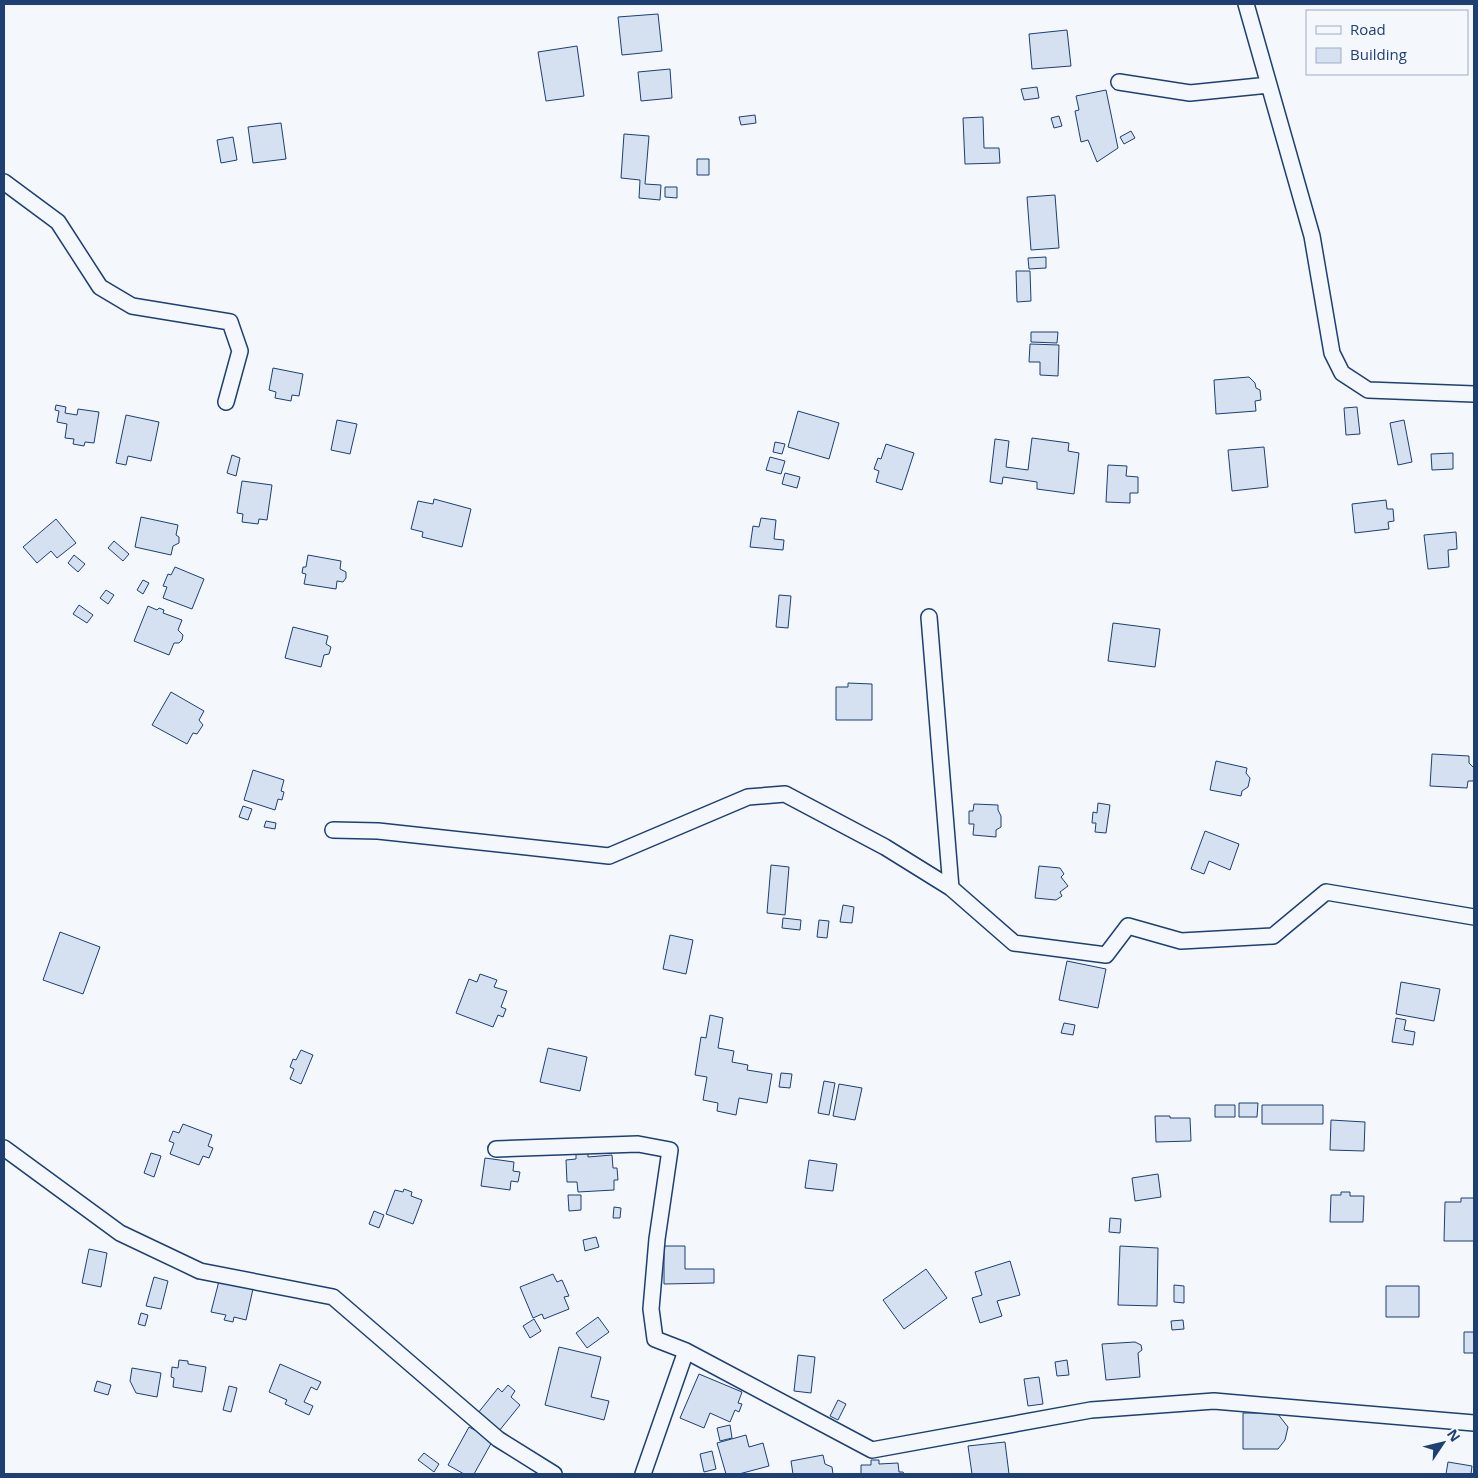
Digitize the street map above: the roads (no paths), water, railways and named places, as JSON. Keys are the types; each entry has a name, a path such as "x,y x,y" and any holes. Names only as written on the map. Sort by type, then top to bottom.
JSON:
{"street":[{"path":"1246,4 1312,236 1332,353 1342,373 1368,390 1474,394"},
{"path":"1119,82 1190,93 1269,86"},
{"path":"4,182 58,222 100,287 132,306 230,322 240,351 226,402"},
{"path":"929,616 951,888"},
{"path":"334,830 378,831 608,856 748,797 785,794 885,847 951,888 1014,943 1106,955 1128,926 1181,941 1272,936 1326,892 1474,917"},
{"path":"496,1149 638,1144 670,1150 657,1238 651,1310 655,1340 686,1351 872,1450 1091,1410 1214,1401 1474,1423"},
{"path":"4,1148 120,1233 200,1271 333,1297 498,1439 554,1474"},
{"path":"643,1474 686,1351"}]}
